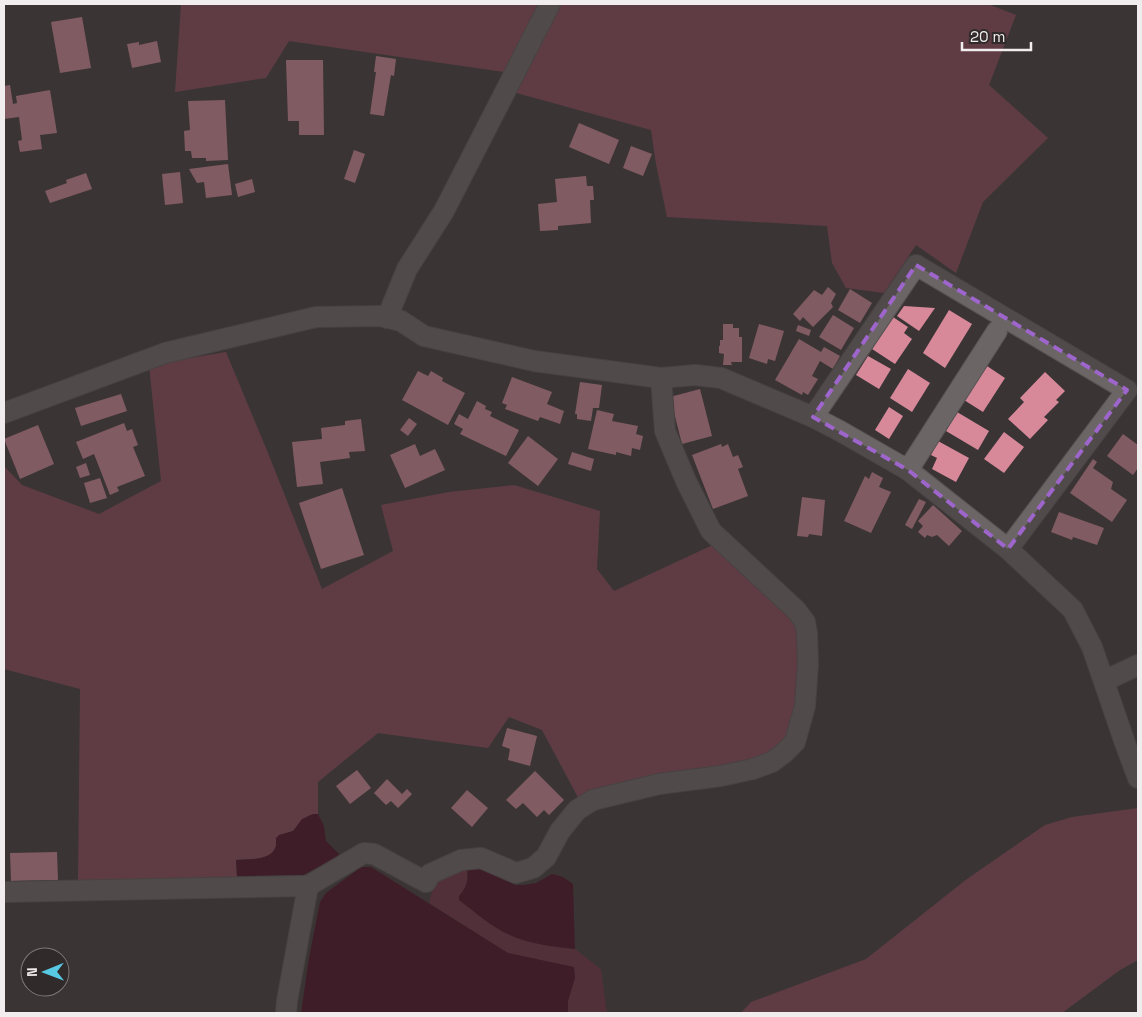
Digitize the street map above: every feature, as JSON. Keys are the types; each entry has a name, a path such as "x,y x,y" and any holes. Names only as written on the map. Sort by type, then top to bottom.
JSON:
{"street":[{"path":"387,318 407,269 444,211 550,4"},
{"path":"812,417 916,265 1133,394 1008,548"},
{"path":"4,413 165,353 316,317 381,316 401,321 424,336 534,361 661,378 695,375 721,378 812,417 908,470 1008,548 1073,610 1092,647 1138,778"},
{"path":"908,470 997,331"},
{"path":"4,892 308,886 364,853 374,854 426,882 430,874 461,860 481,858 516,874 533,868 546,857 560,831 578,810 593,800 659,784 721,776 753,769 772,762 784,753 795,742 805,706 808,664 805,622 796,610 711,531 686,481 665,432 661,378"},
{"path":"1104,682 1138,665"},
{"path":"286,1013 308,886"}],"highlighted area":[{"path":"916,265 1127,390 1008,549 908,470 813,417"}],"shaded area":[{"path":"181,4 543,4 504,72 289,41 266,78 175,92"},
{"path":"556,4 988,4 1016,15 989,85 1048,138 983,202 956,273 916,245 884,293 846,288 832,263 827,226 667,217 651,130 513,92"},
{"path":"226,352 322,589 393,551 381,505 449,492 514,485 600,511 597,569 614,591 717,543 771,596 801,629 798,724 772,757 581,803 542,730 509,717 488,748 378,733 318,782 318,814 307,816 295,829 279,835 274,850 268,856 236,860 237,880 78,884 80,689 4,669 4,466 22,485 99,514 161,481 149,365"},
{"path":"1138,808 1138,960 1120,970 1062,1013 741,1013 751,1002 866,959 967,879 1045,825 1072,817"},
{"path":"318,814 324,826 326,841 341,856 303,875 237,876 236,860 265,857 274,851 276,838 279,835 293,831 302,819"},
{"path":"361,867 371,867 508,953 574,967 575,978 568,1001 568,1013 301,1013 320,902 326,893"},
{"path":"467,867 467,883 459,896 517,938 575,949 601,969 607,1013 568,1013 568,1001 575,978 574,967 508,953 429,903 433,882"},
{"path":"467,867 487,870 515,885 536,883 552,874 563,877 573,884 575,949 524,940 494,927 459,900 459,896 467,883"}],"building":[{"path":"82,17 91,68 60,73 51,22"},
{"path":"157,41 161,62 132,68 127,44 139,42 139,45"},
{"path":"376,56 396,59 394,76 391,75 384,116 370,114 376,72 374,72"},
{"path":"286,60 323,60 324,135 299,135 299,121 288,121"},
{"path":"10,85 13,104 17,103 16,96 50,90 57,133 40,135 42,149 20,152 18,141 22,140 19,117 4,119 4,86"},
{"path":"225,100 228,160 206,161 206,158 192,158 191,151 185,151 184,131 190,130 188,101"},
{"path":"579,123 619,140 609,164 569,147"},
{"path":"631,146 652,154 643,176 623,168"},
{"path":"354,150 365,154 355,183 344,179"},
{"path":"228,164 232,195 206,198 204,182 197,183 189,169"},
{"path":"180,172 183,203 165,205 162,174"},
{"path":"86,173 92,189 50,203 45,191 67,183 66,180"},
{"path":"586,176 587,186 593,186 594,200 590,200 591,223 558,226 558,230 540,231 538,204 557,202 555,179"},
{"path":"252,179 255,192 238,197 235,184"},
{"path":"828,287 836,294 831,303 833,307 813,327 803,317 800,321 793,314 814,290 822,295"},
{"path":"850,289 872,303 860,323 838,310"},
{"path":"904,306 935,308 919,331 897,316"},
{"path":"949,310 972,324 945,368 923,353"},
{"path":"833,315 854,328 841,350 819,337"},
{"path":"893,317 908,327 904,333 912,339 895,364 872,349"},
{"path":"723,324 733,324 733,328 739,328 739,337 742,337 742,362 731,362 732,365 723,365 724,354 719,353 719,346 720,340 723,340"},
{"path":"759,324 784,331 775,361 768,359 767,364 749,358"},
{"path":"798,325 811,330 809,336 796,331"},
{"path":"799,339 821,352 824,347 840,356 833,369 820,361 812,376 818,379 808,395 803,392 802,395 775,380"},
{"path":"868,356 891,369 879,389 856,375"},
{"path":"987,366 1005,378 983,412 964,400"},
{"path":"908,369 930,383 912,412 890,398"},
{"path":"418,371 428,376 431,371 443,378 442,381 465,393 448,425 402,400"},
{"path":"1045,372 1065,391 1056,400 1059,402 1044,417 1048,420 1030,439 1008,419 1024,402 1020,398"},
{"path":"512,377 552,392 547,404 564,411 560,424 540,417 538,421 505,409 507,405 502,403"},
{"path":"580,382 602,385 599,408 593,408 591,421 577,419 577,414 575,414"},
{"path":"700,389 712,436 682,444 670,397"},
{"path":"121,394 127,411 81,426 75,408"},
{"path":"477,401 486,406 485,409 492,412 490,416 519,430 506,456 460,434 463,429 454,424 459,414 468,419"},
{"path":"889,407 903,416 889,439 875,430"},
{"path":"597,410 614,414 612,421 638,426 636,434 643,436 640,450 632,448 631,456 616,452 616,455 588,449"},
{"path":"957,412 989,431 978,450 946,431"},
{"path":"409,418 417,424 408,436 400,430"},
{"path":"361,419 365,451 349,452 350,458 320,462 323,484 297,487 292,442 322,439 321,428 345,425 345,421"},
{"path":"124,423 127,431 132,429 138,445 133,447 145,476 117,487 119,491 110,495 94,454 83,459 76,442"},
{"path":"38,425 54,464 20,479 4,439"},
{"path":"1004,432 1024,447 1004,473 984,459"},
{"path":"1123,434 1138,445 1138,468 1133,475 1107,456"},
{"path":"528,436 558,459 538,486 508,463"},
{"path":"938,441 969,458 956,482 932,469 937,458 931,455"},
{"path":"415,444 420,456 435,449 445,470 405,488 390,455"},
{"path":"721,444 722,447 728,444 733,457 738,455 743,467 738,469 748,496 713,509 692,455"},
{"path":"572,452 594,459 591,471 568,464"},
{"path":"1093,459 1097,462 1093,468 1113,482 1111,489 1127,500 1112,522 1070,493"},
{"path":"86,463 90,475 80,478 76,467"},
{"path":"872,472 883,478 879,487 891,492 871,533 844,521 865,476 869,479"},
{"path":"100,478 107,498 90,503 84,483"},
{"path":"342,488 364,555 321,569 299,503"},
{"path":"802,497 825,500 822,536 809,534 808,537 797,536"},
{"path":"919,499 926,502 912,529 905,525"},
{"path":"933,505 962,531 949,546 937,535 932,537 927,535 925,538 918,532 923,526 918,521"},
{"path":"1059,512 1104,528 1097,545 1073,537 1072,540 1051,532"},
{"path":"507,728 537,736 530,766 508,760 510,749 502,746"},
{"path":"357,770 371,788 350,804 336,786"},
{"path":"535,771 564,800 549,815 544,810 537,817 523,803 516,809 506,800"},
{"path":"387,779 402,794 407,789 412,794 398,808 391,801 386,805 374,793"},
{"path":"467,790 488,808 472,827 451,808"},
{"path":"57,852 58,880 11,881 10,853"}]}
